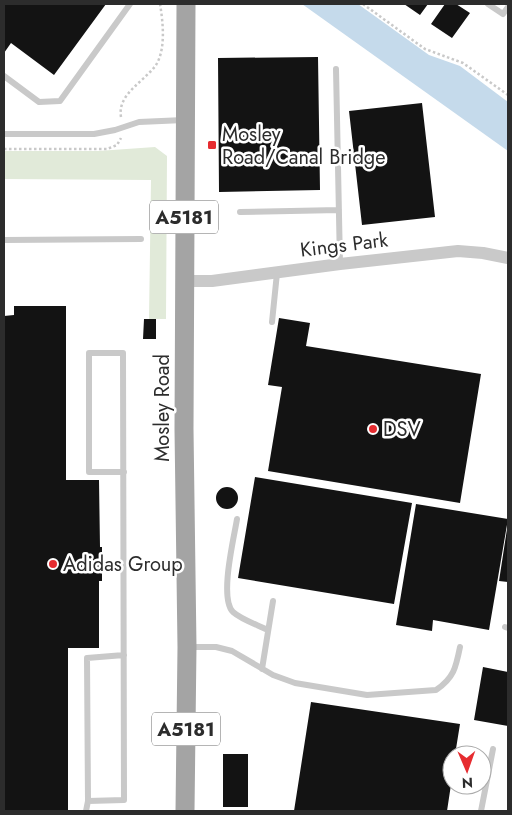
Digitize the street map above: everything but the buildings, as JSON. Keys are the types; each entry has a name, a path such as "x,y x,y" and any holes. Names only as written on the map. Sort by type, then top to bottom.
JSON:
{"main road":[{"name":"Mosley Road","path":"185,811 187,647 184,430 186,4"}],"street":[{"name":"Kings Park","path":"184,281 212,281 458,251 508,258"}],"lane":[{"path":"4,76 39,102 60,101 130,4"},
{"path":"488,4 503,14 508,7"},
{"path":"336,69 340,264"},
{"path":"4,134 94,134 123,128 139,122 185,120"},
{"path":"240,212 339,210"},
{"path":"4,240 141,239"},
{"path":"272,322 277,273"},
{"path":"88,802 124,800 124,472 123,353 89,353 90,472 124,472"},
{"path":"238,519 229,563 228,604 237,615 268,630"},
{"path":"262,669 273,600"},
{"path":"187,647 225,649 284,680 367,695 436,690 453,675 460,647"},
{"path":"86,811 88,802 87,658 124,655"},
{"path":"481,811 493,750"}],"path":[{"path":"4,150 114,148 121,141 123,128 120,113 122,101 156,64 161,52 162,16 160,4"},
{"path":"363,4 425,49 462,63 508,95"}],"green space":[{"path":"155,147 167,156 166,319 149,319 151,180 4,179 4,151 98,151"}],"water":[{"path":"302,4 358,4 429,55 460,66 508,102 508,151"}],"place":[{"name":"Mosley Road/Canal Bridge","path":"212,145"},
{"name":"DSV","path":"373,429"},
{"name":"Adidas Group","path":"53,564"}]}
